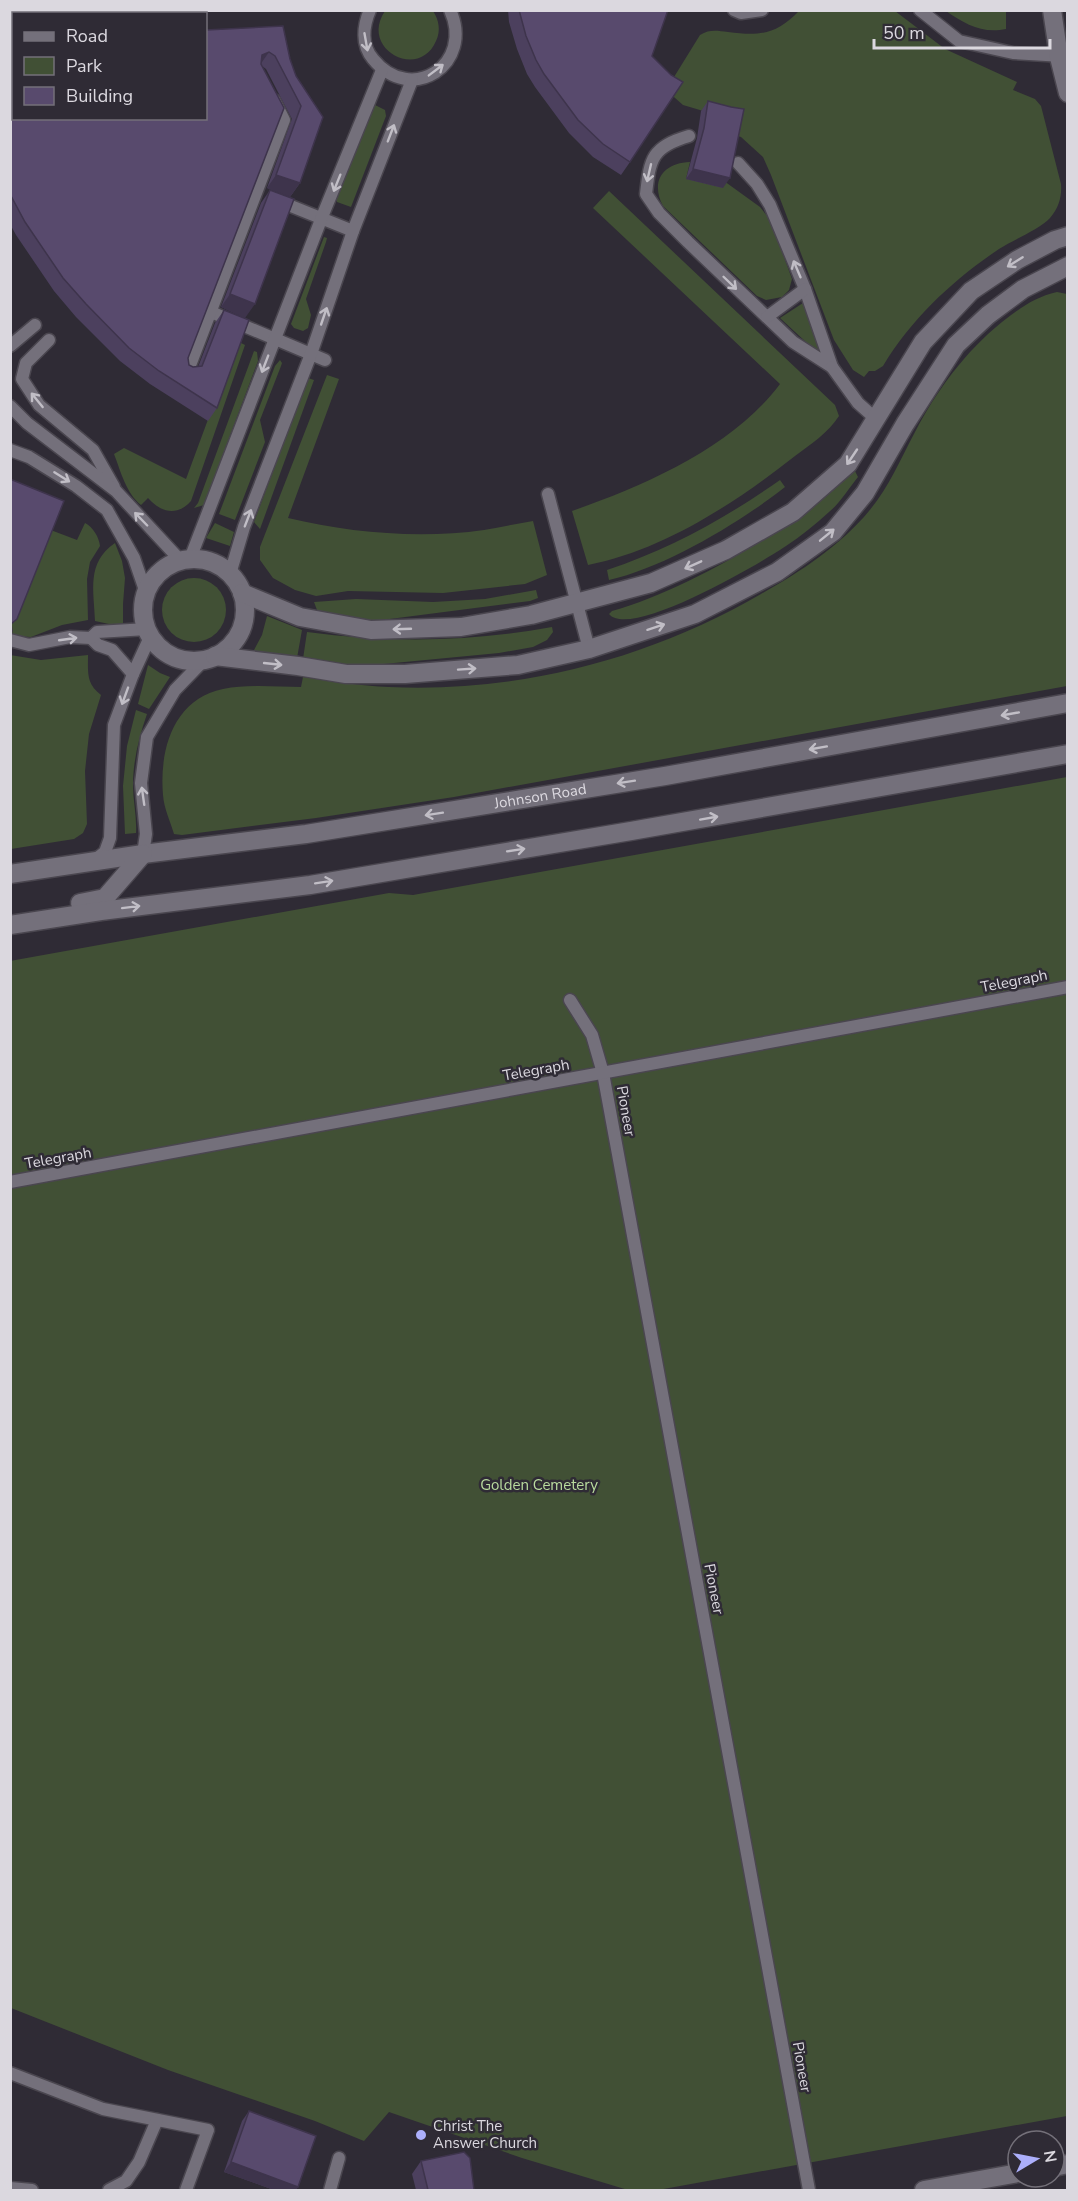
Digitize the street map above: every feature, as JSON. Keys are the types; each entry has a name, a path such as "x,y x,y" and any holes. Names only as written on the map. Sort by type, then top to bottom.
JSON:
{"street":[{"path":"1052,10 1063,56 1068,93"},
{"path":"242,593 300,617 372,630 461,627 531,615 651,583 726,550 793,512 848,464 923,342 971,291 1017,260 1055,240 1068,236"},
{"path":"210,658 298,666 346,674 405,674 518,665 589,649 695,614 777,572 833,532 865,493 898,435 956,345 988,315 1023,289 1068,266"},
{"path":"876,419 898,435"},
{"path":"186,560 204,560 218,565 230,574 242,593 245,609 243,625 236,639 225,650 210,658 197,661 176,658 158,646 144,621 143,607 146,592 152,580 161,571 186,560"},
{"name":"Johnson Road","path":"10,874 142,854 306,834 653,778 1068,703"},
{"path":"10,925 100,911 310,885 1068,754"},
{"path":"10,919 105,898 142,854"},
{"path":"924,2190 1006,2175"}],"lane":[{"path":"370,10 365,22 364,38 368,54 382,70 396,78 412,80 428,77 441,68 453,52 456,37 455,21 450,10"},
{"path":"734,10 741,13 762,10"},
{"path":"920,10 959,41 1013,53 1063,56"},
{"path":"10,406 27,423 116,490 186,560 382,70"},
{"path":"230,574 244,527 311,354 353,231 412,80"},
{"path":"187,373 284,120 269,92"},
{"path":"689,136 670,142 658,151 649,168 646,194 659,213 793,342 832,367"},
{"path":"738,163 757,184 770,206 805,289 832,367 858,403 876,419"},
{"path":"257,193 353,231"},
{"path":"767,317 805,289"},
{"path":"210,312 325,360"},
{"path":"10,346 35,325"},
{"path":"49,340 27,363 22,380 39,405 93,450 116,490"},
{"path":"10,450 29,457 67,480 107,510 134,558 146,592"},
{"path":"548,494 589,649"},
{"path":"91,638 97,632 149,633 114,725 110,838 105,852 92,862"},
{"path":"10,640 29,645 70,637 91,638 98,645 112,650 133,674"},
{"path":"142,854 146,834 141,783 147,736 175,690 210,658"},
{"name":"Telegraph","path":"10,1182 1068,987"},
{"name":"Pioneer","path":"570,1000 592,1035 603,1072 809,2190"},
{"path":"10,2073 103,2109 208,2130 186,2190"},
{"path":"110,2190 126,2181 139,2162 157,2120"},
{"path":"330,2190 339,2158"},
{"path":"10,2188 32,2190"}],"green space":[{"path":"385,11 433,11 439,29 436,41 428,53 417,59 406,59 394,55 385,48 380,37 379,25"},
{"path":"799,11 895,11 945,49 1017,82 1013,90 1035,99 1041,106 1061,184 1059,202 1050,218 999,249 950,287 920,316 894,348 883,366 875,371 869,371 864,377 853,370 834,340 763,157 710,113 683,105 666,90 700,35 714,31 749,34 766,32 783,25"},
{"path":"946,11 1006,11 1006,29 989,30 974,27"},
{"path":"375,105 385,110 386,116 351,207 337,202 337,197 371,106"},
{"path":"690,162 686,179 724,181 760,207 771,221 792,279 789,290 782,297 766,300 757,296 663,206 658,189 662,175 673,166"},
{"path":"609,191 835,405 839,416 819,438 772,474 698,522 644,548 588,565 572,511 658,476 713,445 738,427 780,384 593,208"},
{"path":"324,237 327,238 326,242 306,299 311,315 308,328 303,331 294,328 291,324"},
{"path":"1057,292 1067,294 1067,686 454,797 316,818 182,835 174,834 163,795 162,778 167,744 181,715 192,703 206,695 223,689 242,687 301,687 303,677 378,686 438,687 486,684 534,677 628,654 674,637 718,617 790,577 832,547 869,511 888,483 933,401 953,372 976,346 1002,322 1022,308 1035,300"},
{"path":"803,303 823,354 821,356 780,318"},
{"path":"237,341 245,345 191,501 174,511 158,507 148,498 141,505 128,488 114,454 124,448 186,479"},
{"path":"254,351 257,352 258,361 204,505 194,508 198,503"},
{"path":"280,360 281,366 260,420 265,442 235,520 219,514 275,366"},
{"path":"327,375 339,379 288,518 360,531 410,534 460,533 533,521 547,575 525,584 443,593 348,591 316,596 295,590 273,578 260,560 260,547"},
{"path":"308,378 314,380 260,529 254,522"},
{"path":"849,470 855,471 858,477 837,504 808,530 772,555 725,582 668,608 642,617 622,619 609,614 700,575 764,539 808,507"},
{"path":"780,480 785,487 724,529 654,565 609,580 607,570 630,562 697,531"},
{"path":"85,523 95,533 100,546 90,562 87,579 88,620 62,625 31,637 11,636 10,625 48,529 77,540"},
{"path":"215,523 234,532 230,546 206,538"},
{"path":"115,543 125,578 123,627 95,621 93,588 96,568 106,551"},
{"path":"188,578 200,578 217,587 224,598 226,610 224,622 217,633 200,642 188,642 176,637 167,628 162,616 162,604 167,592 176,583"},
{"path":"536,590 538,598 530,601 382,620 333,615 317,610 314,602 356,599 433,602 485,599"},
{"path":"267,616 302,630 297,658 253,652 262,635"},
{"path":"552,627 553,632 547,640 533,647 499,653 352,667 303,659 307,632 368,638 430,639 491,636"},
{"path":"10,655 41,660 88,655 90,682 101,695 89,734 85,771 87,824 83,833 74,839 11,849"},
{"path":"148,665 170,677 149,709 138,704"},
{"path":"136,710 147,714 139,740 133,776 136,833 125,834 123,786 127,746"},
{"name":"Golden Cemetery","path":"1067,777 1067,2116 658,2190 628,2190 522,2158 389,2112 364,2141 315,2121 168,2070 11,2008 10,961 389,893 413,895"}],"building":[{"path":"519,10 668,10 652,56 671,75 683,82 630,162 603,144 578,120 544,74 526,36"},
{"path":"283,26 296,76 323,117 300,183 276,175 301,106 275,56 269,52 262,55 261,64 284,108 188,358 189,365 202,366 224,310 249,320 217,408 159,371 129,348 86,304 63,278 25,222 10,194 10,41 12,41 12,120 207,120 207,30"},
{"path":"708,101 744,109 730,178 693,169 704,128"},
{"path":"270,190 294,199 255,304 230,294"},
{"path":"10,479 64,501 17,619 11,624 10,636"},
{"path":"249,2111 316,2136 298,2187 231,2162"},
{"path":"464,2152 470,2158 474,2190 428,2190 421,2161"}],"place":[{"name":"Christ The Answer Church","path":"421,2135"}]}
